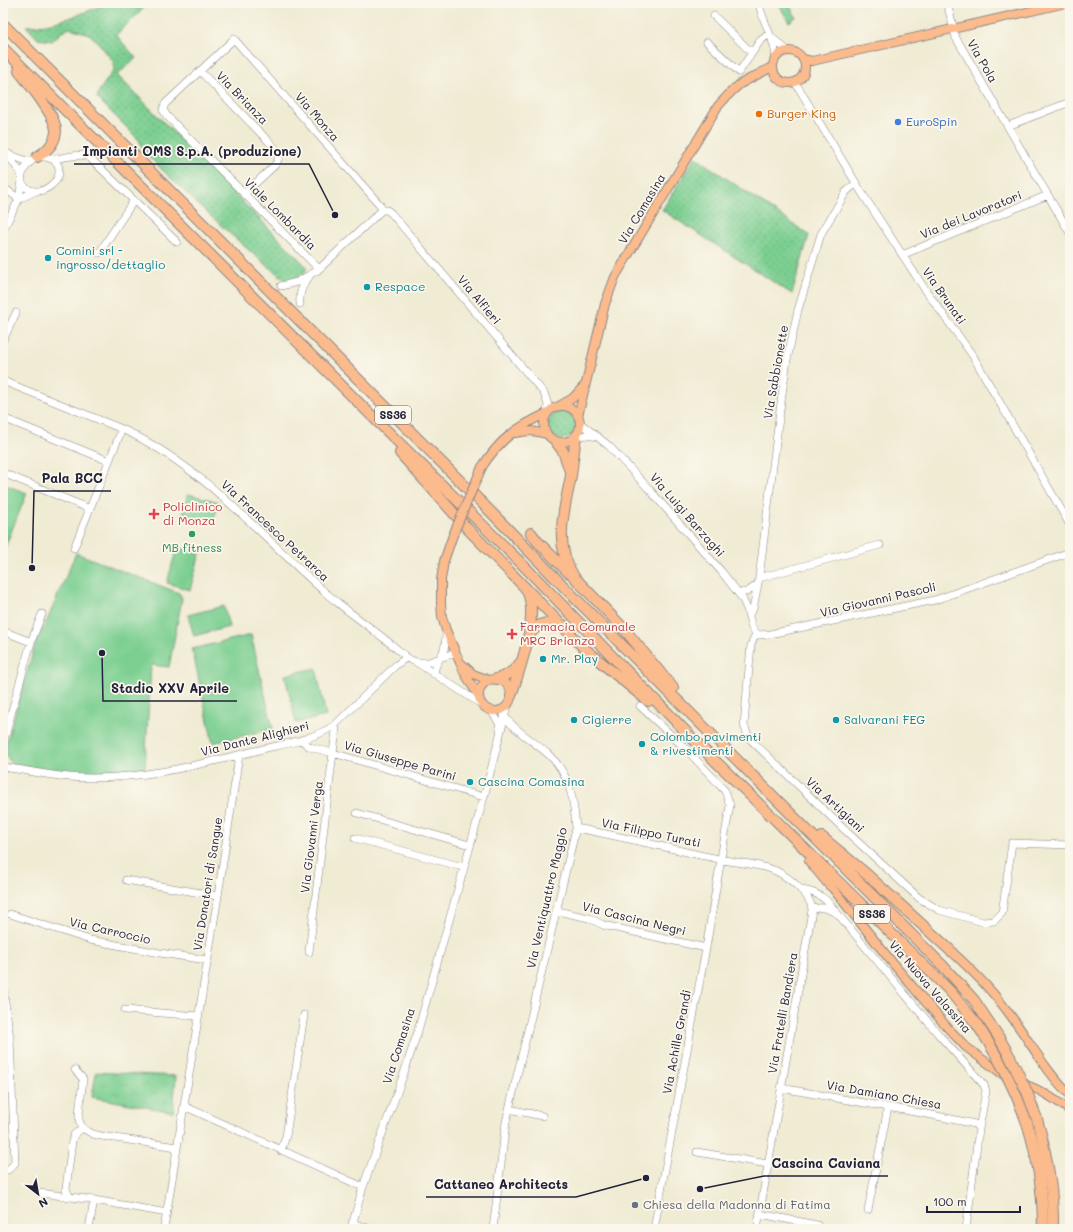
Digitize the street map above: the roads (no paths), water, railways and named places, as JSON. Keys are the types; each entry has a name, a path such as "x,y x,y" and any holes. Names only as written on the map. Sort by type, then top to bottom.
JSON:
{"highway":[{"name":"SS36","path":"3,24 484,505 574,598 964,990 984,1015 1010,1057 1027,1092 1032,1121 1033,1142 1042,1192 1043,1229"},
{"name":"SS36","path":"3,48 379,424 522,564 701,746 949,990 976,1022 993,1047 1005,1068 1019,1100 1043,1142 1049,1176 1053,1229"},
{"path":"3,48 49,112 56,130 52,144 44,153 33,160"},
{"path":"379,424 394,446 440,499 589,653 629,685 691,741 701,746"},
{"path":"574,577 568,568 561,542 563,512 571,475 576,436"},
{"path":"556,442 563,451 571,475"},
{"path":"531,533 538,542 625,630 687,705 695,718"},
{"path":"510,699 528,637 531,617 531,603 523,585"},
{"path":"528,637 531,631 543,623 549,622 563,626"},
{"path":"493,679 502,678 515,670 521,662"},
{"name":"SS36","path":"783,807 792,812 863,870 952,950"},
{"name":"SS36","path":"765,808 830,885"}],"main road":[{"path":"773,70 776,57 783,52 788,51 796,53 803,59 812,61 1066,3"},
{"path":"803,59 805,69"},
{"path":"795,82 800,79 805,69 812,61"},
{"name":"Via Comasina","path":"579,419 585,386 588,379 605,304 615,277 718,106 740,84 764,72 773,70 780,81 784,83 795,82"},
{"path":"460,660 474,674 501,680 508,686 510,699 501,709 487,708 479,697 464,672 446,630 440,603 444,561 453,535 482,467 489,457 503,440 524,425 572,398 585,386"},
{"path":"547,413 543,424 546,434 556,442 567,442 579,432 579,419 570,408 559,406"},
{"path":"503,440 525,430 546,434"},
{"path":"479,697 481,687 493,679"},
{"name":"Via Nuova Valassina","path":"830,885 904,977 947,1028 966,1047 1010,1080 1029,1085 1047,1094 1070,1111"},
{"name":"SS36","path":"952,950 991,990 1012,1017 1053,1078 1070,1095"}],"street":[{"path":"759,3 776,57"},
{"name":"Via Pola","path":"947,3 956,38 1070,233"},
{"path":"714,16 752,53"},
{"path":"770,35 788,51"},
{"path":"707,42 740,72 760,41 770,35"},
{"name":"Viale Lombardia","path":"234,39 165,104 163,110 167,116 316,266 315,272"},
{"name":"Via Monza","path":"234,39 380,205 382,210"},
{"name":"Via Brianza","path":"200,71 277,150 279,154 279,159 275,165 244,194"},
{"name":"Via Brunati","path":"795,82 855,184 972,356 1070,525"},
{"path":"1008,126 1070,102"},
{"path":"5,153 33,160 48,157 53,159 80,154 88,156 176,242"},
{"path":"5,153 25,185 36,191"},
{"path":"19,199 36,191 43,190 49,186 58,178 68,157"},
{"path":"53,159 60,172"},
{"path":"3,230 19,199 23,170 33,160"},
{"name":"Via Sabbionette","path":"749,614 753,609 758,582 782,394 798,310 821,234 846,192 855,184"},
{"path":"3,187 19,199"},
{"name":"Via dei Lavoratori","path":"902,255 1048,195"},
{"path":"99,253 134,200"},
{"path":"300,304 300,296 303,285 382,210"},
{"name":"Via Alfieri","path":"382,210 387,210 391,213 544,393 548,406 547,413"},
{"path":"281,286 297,282 315,272"},
{"path":"3,340 16,313"},
{"name":"Via Francesco Petrarca","path":"3,381 122,429 165,453 236,508 328,595 404,654 406,658"},
{"path":"3,418 109,461"},
{"name":"Via Luigi Barzaghi","path":"579,419 609,446 721,571 738,592 749,614"},
{"path":"74,548 122,429"},
{"path":"576,436 587,435 600,438"},
{"path":"3,473 90,509"},
{"path":"738,592 747,592 758,582 880,545"},
{"name":"Via Giovanni Pascoli","path":"756,633 760,635 770,634 935,600 1070,552"},
{"path":"3,742 31,642 42,614"},
{"path":"749,614 752,628 756,633"},
{"path":"434,674 435,667 443,653 445,646 446,630"},
{"path":"3,631 31,642"},
{"name":"Via Artigiani","path":"756,633 751,645 744,725 749,738 848,833 919,898 939,910 983,922 994,921 1002,913 1012,843 1070,845"},
{"path":"416,662 429,662 451,654 460,660"},
{"path":"406,658 416,662 487,708 499,723 500,734"},
{"name":"Via Dante Alighieri","path":"3,767 69,777 106,777 141,774 183,767 301,740 317,735 335,724 396,665 406,658"},
{"name":"Via Comasina","path":"352,1226 363,1187 414,1041 484,797 504,716 510,699"},
{"name":"Via Achille Grandi","path":"640,706 686,749 725,791 728,798 730,812 654,1229"},
{"name":"Via Ventiquattro Maggio","path":"493,1229 509,1109 576,828 575,806 569,785 559,766 548,754 516,730 504,716"},
{"name":"Via Giovanni Verga","path":"309,952 336,729 335,724"},
{"name":"Via Giuseppe Parini","path":"301,740 310,748 333,753 484,797"},
{"name":"Via Donatori di Sangue","path":"164,1229 218,896 239,755"},
{"path":"357,813 470,845"},
{"name":"Via Filippo Turati","path":"576,828 721,860"},
{"path":"355,838 463,867"},
{"path":"721,860 772,869 783,874 801,890 812,903 812,910 820,907 840,915"},
{"path":"126,880 218,896"},
{"path":"801,890 811,891 827,901 938,1035 984,1085 986,1091 979,1129 966,1229"},
{"name":"Via Cascina Negri","path":"557,910 589,918 604,925 706,948"},
{"name":"Via Fratelli Bandiera","path":"757,1229 812,910"},
{"name":"Via Carroccio","path":"10,914 90,940 207,960"},
{"path":"3,988 15,1163 8,1170 3,1170"},
{"path":"125,1010 198,1016"},
{"path":"281,1151 286,1136 304,1015"},
{"path":"75,1070 83,1079 79,1114 79,1120 82,1128 93,1134 101,1136 177,1147"},
{"name":"Via Damiano Chiesa","path":"781,1088 888,1106 975,1124 979,1129"},
{"path":"184,1106 363,1187"},
{"path":"868,1210 888,1106"},
{"path":"509,1109 542,1116"},
{"path":"69,1196 66,1189 72,1141 74,1135 82,1128"},
{"path":"697,1152 768,1164"},
{"path":"40,1193 69,1196 167,1213"},
{"path":"89,1229 94,1200"},
{"path":"760,1214 817,1225"},
{"path":"352,1226 371,1229"}],"place":[{"name":"Burger King","path":"759,114"},
{"name":"EuroSpin","path":"898,122"},
{"name":"Impianti OMS S.p.A. (produzione)","path":"335,215"},
{"name":"Comini srl - ingrosso/dettaglio","path":"48,258"},
{"name":"Respace","path":"367,287"},
{"name":"Policlinico di Monza","path":"154,514"},
{"name":"MB fitness","path":"192,534"},
{"name":"Pala BCC","path":"32,568"},
{"name":"Farmacia Comunale MRC Brianza","path":"512,634"},
{"name":"Stadio XXV Aprile","path":"102,653"},
{"name":"Mr. Play","path":"543,659"},
{"name":"Cigierre","path":"574,720"},
{"name":"Salvarani FEG","path":"836,720"},
{"name":"Colombo pavimenti & rivestimenti","path":"642,744"},
{"name":"Cascina Comasina","path":"470,782"},
{"name":"Cattaneo Architects","path":"646,1178"},
{"name":"Cascina Caviana","path":"700,1189"},
{"name":"Chiesa della Madonna di Fatima","path":"635,1205"}]}
